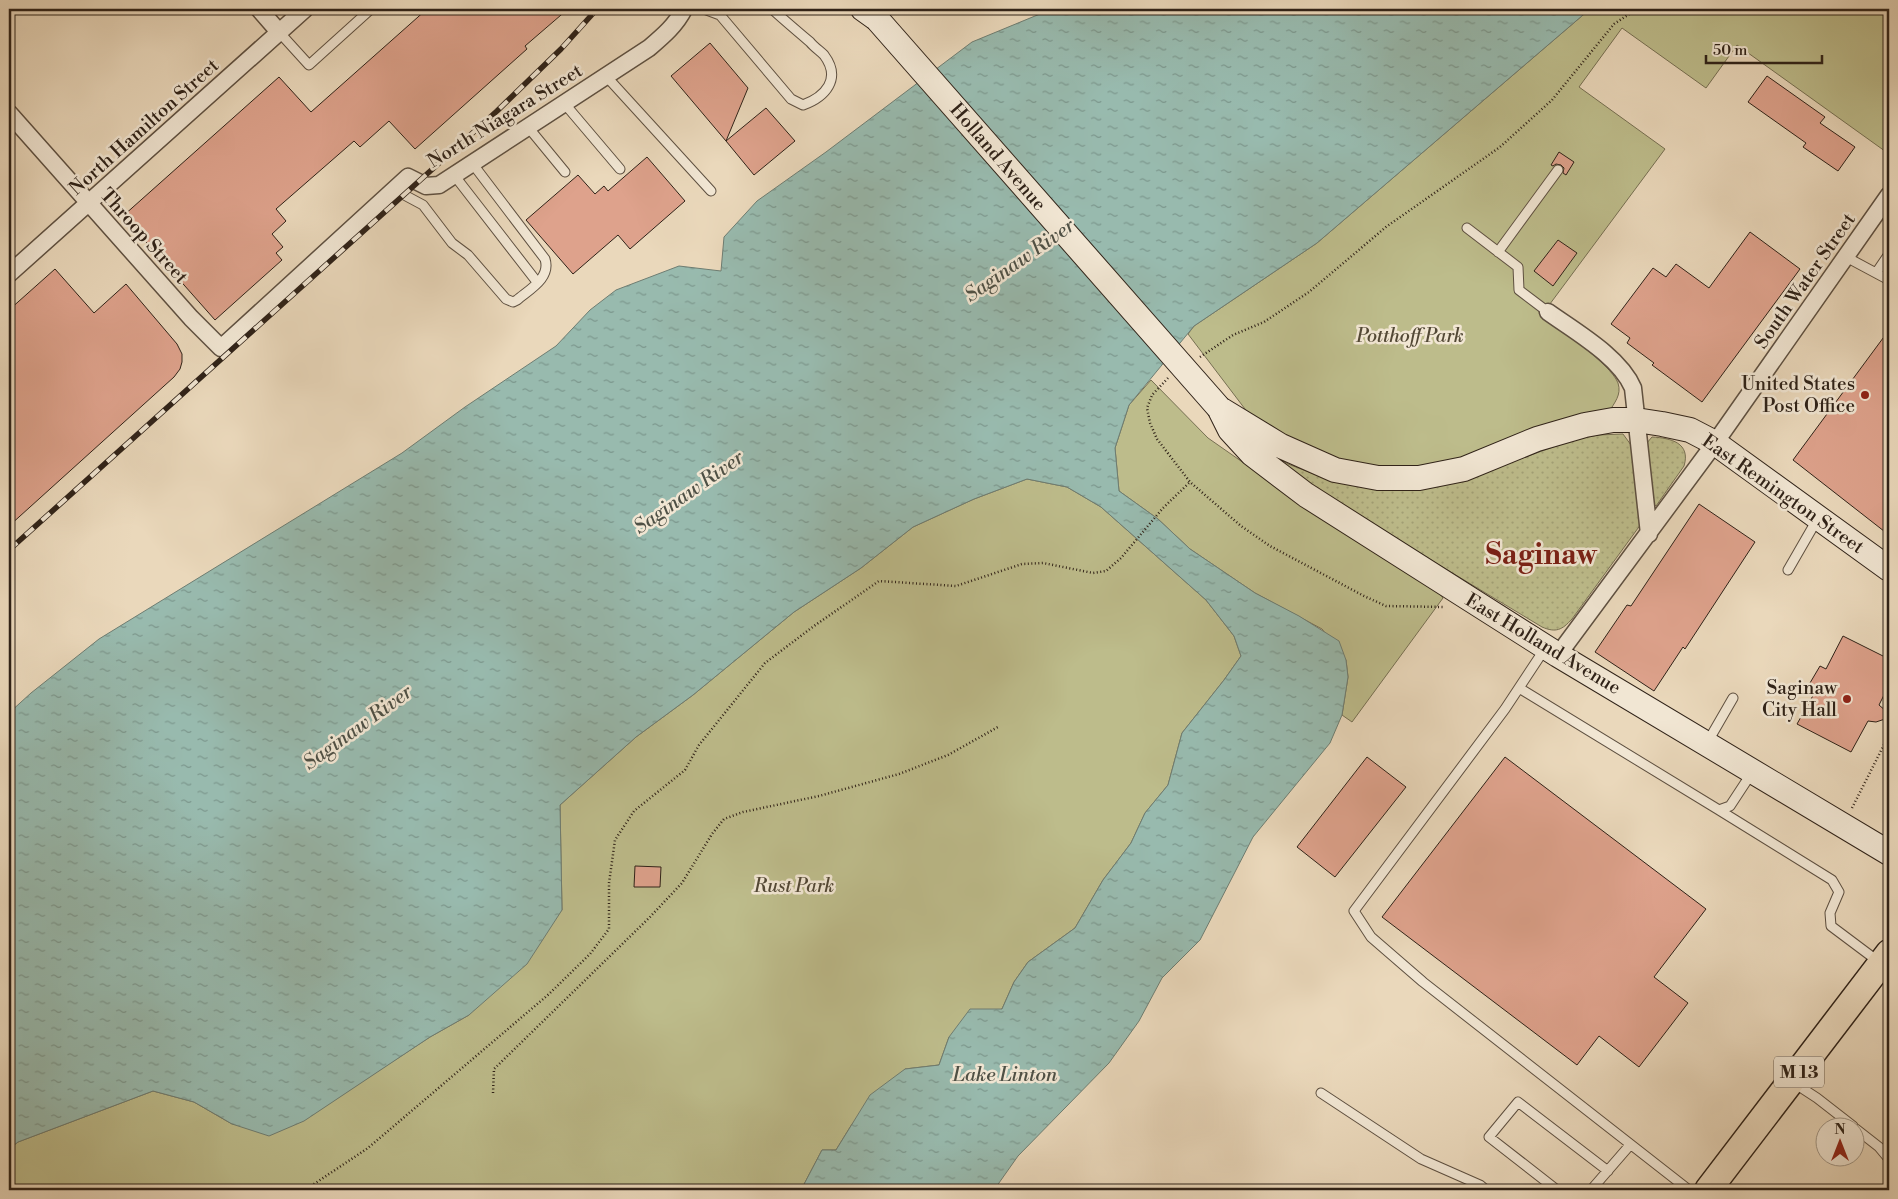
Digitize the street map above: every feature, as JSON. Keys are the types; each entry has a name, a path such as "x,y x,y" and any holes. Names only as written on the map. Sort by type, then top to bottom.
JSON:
{"main road":[{"name":"Holland Avenue","path":"870,12 1219,408"},
{"name":"East Remington Street","path":"1219,408 1281,446 1335,470 1378,478 1419,478 1464,469 1537,439 1585,425 1613,420 1636,420 1690,430 1715,443 1889,569"},
{"name":"East Holland Avenue","path":"1219,408 1230,430 1252,454 1306,496 1552,651 1889,853"},
{"name":"M 13","path":"1708,1190 1885,959"}],"street":[{"path":"259,9 279,32"},
{"name":"North Hamilton Street","path":"9,274 305,9"},
{"name":"North Niagara Street","path":"191,318 221,348 408,177 426,186 439,185 649,48 674,25 684,9"},
{"name":"Throop Street","path":"9,113 191,318"},
{"name":"South Water Street","path":"1552,651 1649,534 1889,196"},
{"path":"1548,312 1613,359 1626,372 1633,388 1649,534"}],"lane":[{"path":"279,32 309,65 371,9"},
{"path":"704,9 718,11 791,99 803,105 814,101 828,90 831,70 824,56 772,9"},
{"path":"606,76 711,191"},
{"path":"564,103 620,169"},
{"path":"528,127 565,172"},
{"path":"395,190 423,205 452,243 468,255 506,299 513,302 518,300 546,273 545,259 472,163"},
{"path":"1498,252 1558,170"},
{"path":"454,175 537,282"},
{"path":"1467,228 1518,267 1519,290 1548,312"},
{"path":"1876,273 1889,254"},
{"path":"1846,257 1889,280"},
{"path":"1788,570 1818,518"},
{"path":"1552,651 1519,688 1354,911 1371,937 1424,982 1689,1190"},
{"path":"1519,688 1832,880 1839,892 1830,912 1831,926 1885,959"},
{"path":"1707,743 1733,698"},
{"path":"1719,810 1730,806 1753,771"},
{"path":"1791,1082 1817,1098 1839,1116"},
{"path":"1321,1093 1421,1159 1480,1184 1486,1190"},
{"path":"1557,1190 1489,1137 1518,1102 1608,1171"},
{"path":"1866,1137 1879,1147 1889,1159"},
{"path":"1592,1190 1630,1145"}],"path":[{"path":"1194,360 1233,335 1264,322 1309,292 1386,227 1500,147 1552,100 1614,24 1637,9"},
{"path":"1170,376 1152,395 1147,408 1150,423 1157,439 1190,482 1241,526 1270,546 1386,606 1446,607"},
{"path":"305,1190 368,1148 549,994 590,954 609,929 609,883 615,840 634,811 685,770 699,745 765,663 879,581 956,586 1022,564 1043,563 1093,573 1106,571 1121,558 1163,508 1190,482"},
{"path":"1885,719 1889,718"},
{"path":"493,1093 494,1069 650,917 682,883 712,834 724,819 742,812 819,796 899,774 948,755 998,727"},
{"path":"1843,825 1889,735"}],"green space":[{"name":"Potthoff Park","path":"1590,9 1889,9 1889,154 1737,45 1706,88 1622,28 1579,87 1665,149 1541,316 1584,347 1613,375 1618,383 1619,391 1617,399 1609,412 1447,462 1405,470 1343,463 1262,425 1245,409 1188,334 1194,326 1317,243"},
{"path":"1151,380 1208,438 1334,526 1439,593 1443,598 1352,722 1342,715 1348,677 1346,660 1322,629 1255,593 1190,549 1158,519 1119,491 1115,448 1129,405"},
{"path":"1623,434 1631,445 1641,524 1572,619 1562,628 1555,630 1542,627 1318,492 1258,445 1288,464 1335,482 1469,477 1573,440 1598,435"},
{"path":"1652,437 1678,443 1685,452 1684,466 1656,506 1653,504 1646,444"},
{"name":"Rust Park","path":"1027,479 1067,487 1101,507 1206,600 1234,636 1241,656 1182,733 1168,785 1145,813 1131,843 1103,880 1075,928 1028,962 1014,982 1002,1009 949,1037 939,1065 905,1069 852,1124 836,1150 822,1150 801,1190 9,1190 9,1149 18,1142 153,1091 194,1102 232,1124 337,1098 430,1037 469,1015 562,910 560,805 636,737 693,695 794,612 861,568 913,527 974,499"}],"water":[{"path":"1052,9 1590,9 1317,243 1194,326 1129,405 1115,448 1119,491 1158,519 1190,549 1255,593 1299,616 1339,641 1346,660 1348,677 1342,715 1330,743 1253,837 1200,940 1162,978 1139,1021 1109,1063 1018,1156 994,1190 801,1190 822,1150 836,1150 870,1095 905,1069 939,1065 949,1037 970,1009 1002,1009 1014,982 1028,962 1075,928 1103,880 1131,843 1145,813 1168,785 1182,733 1241,656 1234,636 1206,600 1101,507 1067,487 1027,479 974,499 913,527 861,568 794,612 693,695 636,737 560,805 562,910 527,964 469,1015 430,1037 304,1121 269,1136 232,1124 194,1102 153,1091 18,1142 9,1149 9,713 99,639 402,453 465,407 556,346 590,310 616,290 679,266 721,271 724,237 757,201 826,152 972,42"}],"building":[{"path":"427,9 568,9 525,46 527,49 415,149 389,121 360,147 354,141 276,209 286,221 272,234 283,247 276,253 282,260 215,320 123,216 279,77 311,112"},
{"path":"710,43 748,88 726,141 671,76"},
{"path":"1767,76 1825,117 1820,123 1855,147 1838,171 1803,147 1806,143 1748,102"},
{"path":"766,108 795,141 754,175 726,141"},
{"path":"1559,152 1574,162 1566,175 1563,173 1564,168 1561,165 1551,165"},
{"path":"647,157 685,201 630,249 618,235 573,274 526,220 578,175 595,194 604,186 608,191"},
{"path":"1750,232 1800,269 1702,402 1652,365 1654,363 1627,343 1630,338 1611,324 1653,268 1666,277 1676,264 1709,288"},
{"path":"1558,240 1577,253 1553,286 1534,271"},
{"path":"55,269 94,313 126,284 177,344 182,354 182,362 180,369 174,377 9,526 9,310"},
{"name":"United States Post Office","path":"1889,330 1889,535 1793,460"},
{"path":"1699,504 1755,542 1685,649 1683,647 1654,691 1595,652 1627,605 1631,606"},
{"name":"Saginaw City Hall","path":"1843,636 1889,659 1889,685 1879,705 1886,711 1885,719 1876,722 1868,721 1851,752 1797,724 1815,692 1807,688 1820,666 1826,669"},
{"path":"1367,757 1406,787 1335,877 1297,847"},
{"path":"1505,757 1706,909 1654,977 1688,1003 1639,1067 1599,1036 1577,1065 1382,917"},
{"path":"635,866 661,867 660,887 634,887"}],"railway":[{"path":"9,550 497,111 561,49 597,9"}],"place":[{"name":"United States Post Office","path":"1865,395"},
{"name":"Saginaw City Hall","path":"1847,699"}],"district":[{"name":"Saginaw","path":"1541,555"}],"water label":[{"name":"Saginaw River","path":"1020,261"},
{"name":"Saginaw River","path":"689,493"},
{"name":"Saginaw River","path":"358,728"},
{"name":"Lake Linton","path":"1005,1075"}]}
